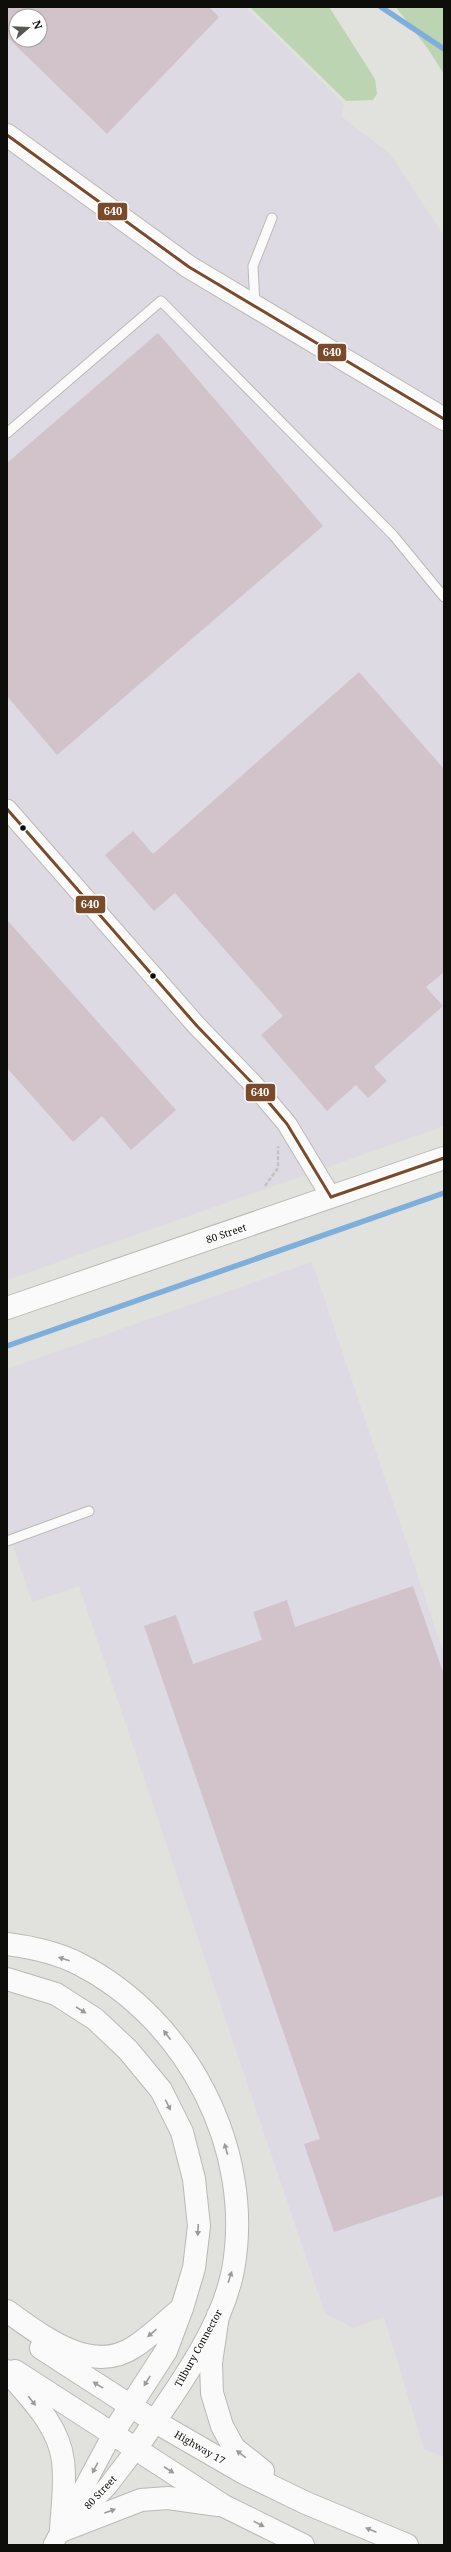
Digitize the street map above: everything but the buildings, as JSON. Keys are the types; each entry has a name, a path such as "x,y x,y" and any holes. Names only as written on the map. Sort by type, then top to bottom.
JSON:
{"main road":[{"path":"7,135 189,267 444,419"},
{"name":"80 Street","path":"7,1308 444,1158"},
{"name":"Tilbury Connector","path":"7,1944 26,1947 78,1963 119,1988 161,2027 196,2074 218,2120 232,2171 237,2223 232,2271 218,2315 190,2366 136,2449"},
{"path":"7,1979 56,1994 95,2018 128,2050 161,2090 182,2132 194,2179 199,2226 194,2268 182,2308 166,2351 132,2406 113,2433"},
{"path":"7,2311 54,2344 93,2357 112,2355 133,2348 182,2308"},
{"path":"218,2315 211,2362 212,2393 222,2426 234,2448 306,2503"},
{"name":"Highway 17","path":"7,2323 53,2356 154,2421 244,2473 306,2503 407,2545"},
{"path":"7,2366 224,2506 303,2545"},
{"path":"7,2371 39,2410 58,2440 63,2459 64,2476 57,2538"},
{"path":"57,2538 141,2500 168,2498 224,2506"}],"street":[{"path":"7,809 197,1026 255,1086 287,1124 331,1197"},
{"name":"80 Street","path":"57,2538 113,2433"},
{"name":"80 Street","path":"57,2538 107,2487 136,2449"}],"lane":[{"path":"255,307 253,266 272,218"},
{"path":"7,433 162,301 394,535 444,596"},
{"path":"7,1541 89,1511"}],"path":[{"path":"265,1186 278,1168 278,1146"}],"shaded area":[{"path":"7,7 246,7 344,104 342,117 390,154 444,236 444,1126 7,1280"},
{"path":"312,1262 444,1654 444,2457 424,2449 384,2317 353,2328 325,2313 79,1586 32,1602 7,1528 7,1369"}],"green space":[{"path":"250,7 329,7 375,79 377,94 373,100 346,101"},
{"path":"396,7 444,7 444,74 428,49"}],"waterway":[{"path":"381,7 444,49"},
{"path":"7,1346 444,1193"}],"transit line":[{"name":"640","path":"7,135 189,267 444,419"},
{"name":"640","path":"7,809 197,1026 255,1086 287,1124 331,1197"},
{"name":"640","path":"331,1197 444,1158"}]}
